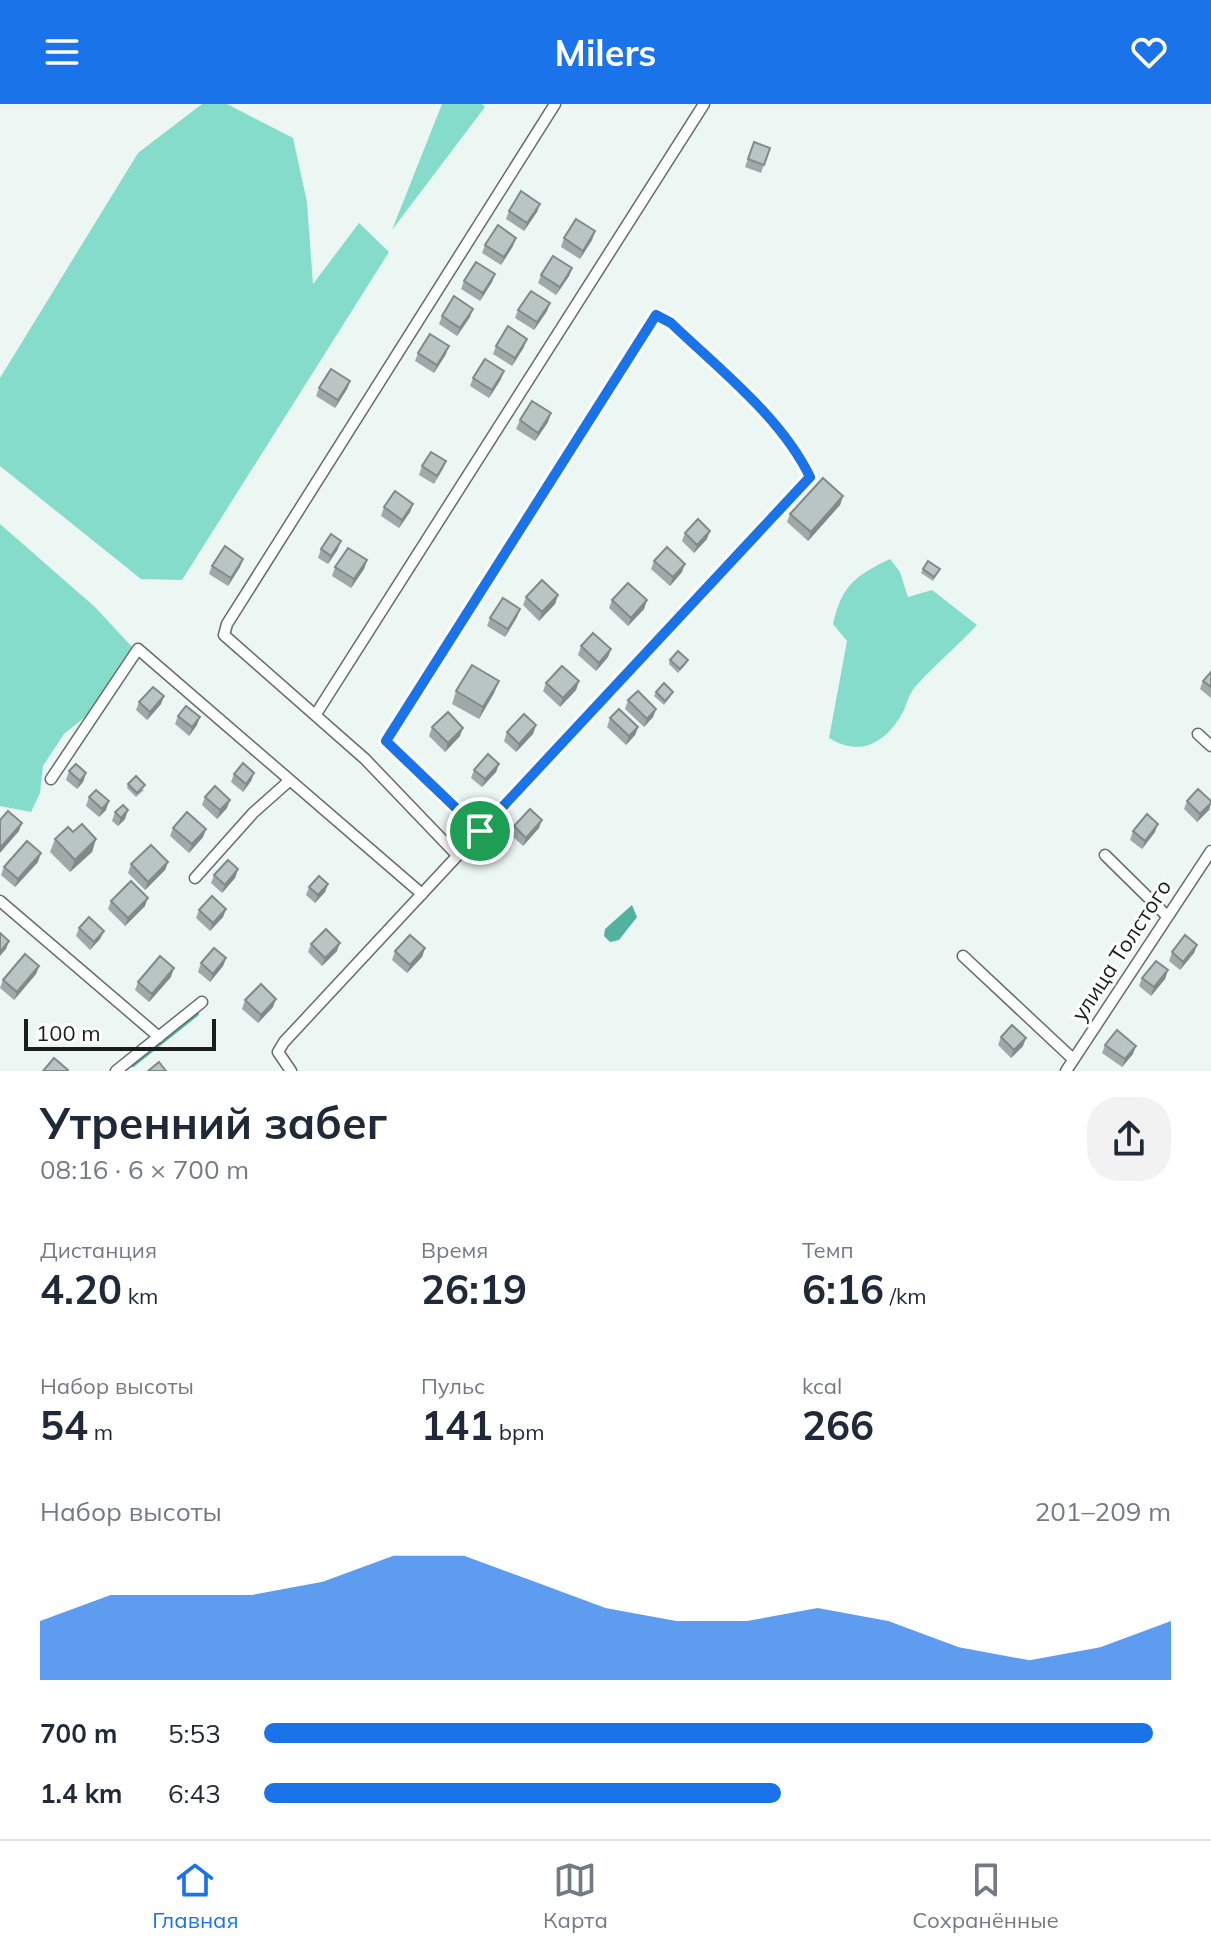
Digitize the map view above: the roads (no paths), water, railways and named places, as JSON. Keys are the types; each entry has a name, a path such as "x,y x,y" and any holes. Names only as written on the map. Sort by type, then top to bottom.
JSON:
{"street":[{"path":"457,855 365,759 224,635 227,624 555,104"},
{"path":"316,714 704,104"},
{"path":"291,1071 278,1052 810,477 798,451 763,413 671,323 656,315 386,741 480,831"},
{"path":"51,779 138,649 422,894"},
{"path":"1198,734 1211,746"},
{"path":"195,878 274,791 289,781"},
{"path":"1105,855 1167,916"},
{"name":"улица Толстого","path":"1066,1071 1209,857"},
{"path":"0,901 159,1037"},
{"path":"963,956 1073,1059"},
{"path":"116,1071 202,1002"}],"waterway":[{"path":"133,1065 197,1014"}]}
